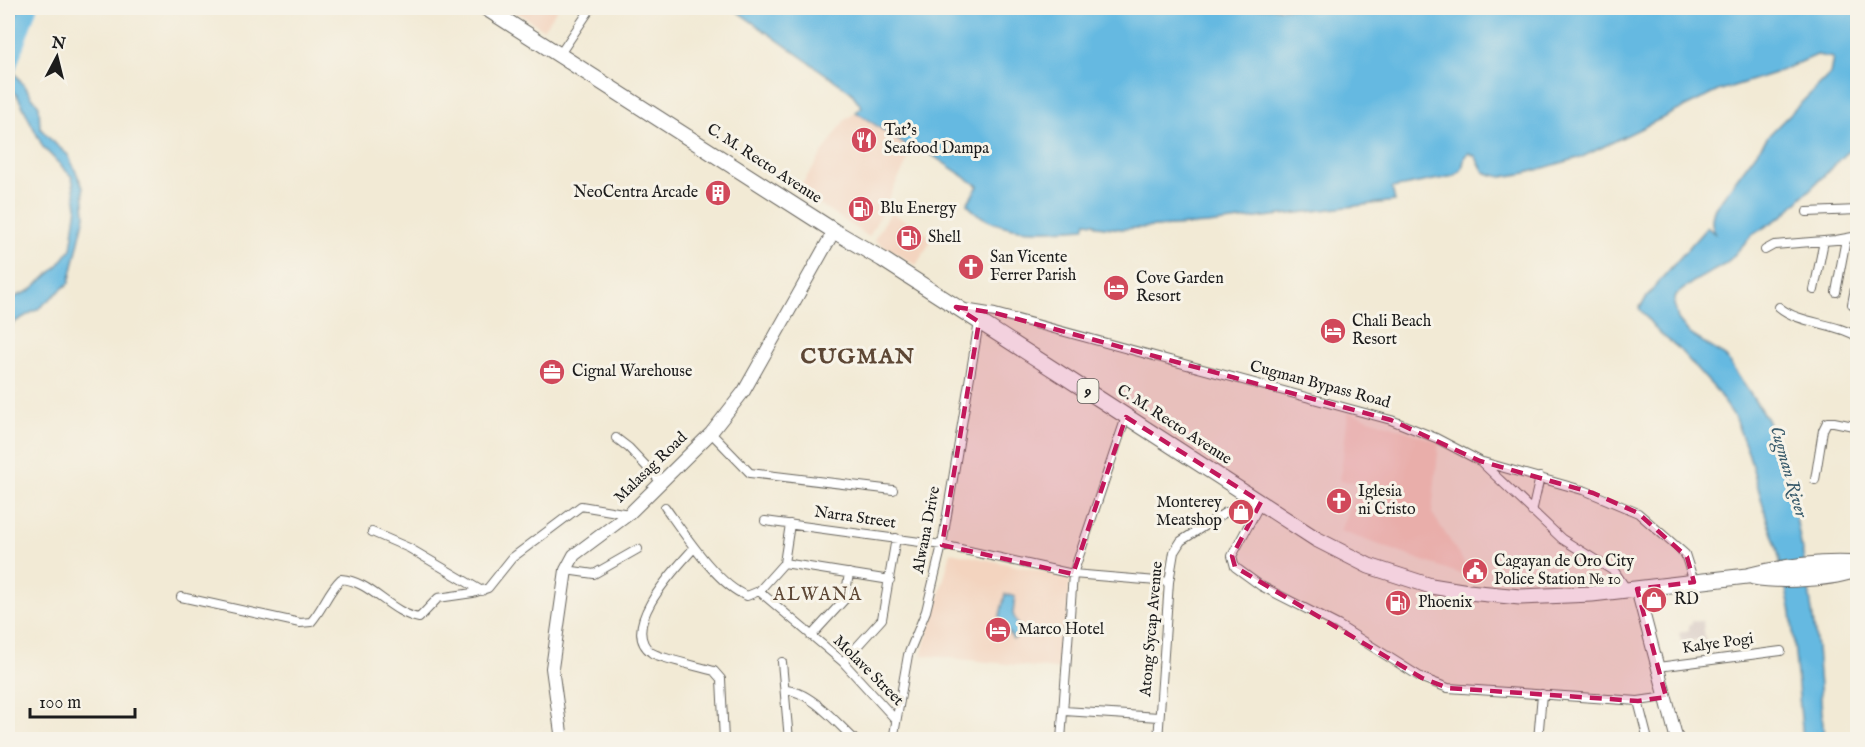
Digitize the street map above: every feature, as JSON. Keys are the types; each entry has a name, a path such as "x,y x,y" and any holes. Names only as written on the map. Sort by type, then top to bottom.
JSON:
{"highway":[{"name":"C. M. Recto Avenue","path":"486,8 1316,539 1369,566 1431,586 1520,597 1566,596 1851,567"}],"street":[{"path":"560,54 591,8"},
{"path":"1807,212 1857,210"},
{"name":"Malasag Road","path":"562,740 552,668 566,570 574,555 629,514 711,433 744,391 834,231"},
{"path":"1765,250 1774,245 1857,236"},
{"path":"1836,292 1846,239"},
{"path":"1814,290 1824,241"},
{"path":"1852,304 1857,273"},
{"name":"Cugman Bypass Road","path":"956,307 995,313 1391,420 1436,438 1480,461 1562,539 1615,572 1632,590"},
{"path":"1779,307 1791,315 1846,331 1857,337"},
{"name":"Alwana Drive","path":"893,740 908,655 926,611 942,545 979,322"},
{"path":"1060,740 1073,574 1126,417"},
{"path":"1815,480 1823,430 1827,422 1857,427"},
{"path":"711,433 750,472 893,490"},
{"path":"616,438 630,448 662,483"},
{"path":"1480,461 1593,493 1638,513 1685,554 1694,582"},
{"path":"1532,512 1540,477"},
{"path":"1256,499 1246,528 1232,556 1234,567 1262,586 1338,625 1422,678 1449,688 1638,700 1666,697"},
{"name":"Atong Sycap Avenue","path":"1158,740 1169,582 1176,546 1229,511 1256,499"},
{"path":"181,597 300,623 312,622 323,608 333,586 340,579 348,579 409,616 419,618 438,598 488,588 512,558 581,506 629,514"},
{"path":"665,507 694,548 730,588 747,596 759,591 784,563 790,524"},
{"name":"Narra Street","path":"765,521 942,545 1073,574 1169,582"},
{"path":"372,532 409,549 482,591"},
{"path":"843,662 882,619 896,538"},
{"path":"694,548 664,580 653,598 644,619 642,635 644,643 653,654 714,671 719,675 724,740"},
{"path":"566,570 594,574 638,549"},
{"path":"784,563 890,580"},
{"path":"811,636 845,599 849,573"},
{"path":"1632,590 1658,667 1677,740"},
{"name":"Molave Street","path":"759,591 843,662 896,720"},
{"name":"Kalye Pogi","path":"1658,667 1781,651"},
{"path":"782,662 789,740"},
{"path":"784,690 804,694 855,740"},
{"path":"1538,740 1542,694"},
{"path":"1638,700 1648,740"},
{"path":"1064,711 1159,717"}],"highlighted area":[{"path":"956,307 995,313 1391,420 1480,461 1593,493 1638,513 1666,537 1687,557 1694,582 1637,589 1666,697 1638,701 1448,688 1422,678 1235,567 1232,556 1261,502 1126,417 1073,574 942,545 979,322"}],"shaded area":[{"path":"511,8 558,8 543,29"},
{"path":"856,112 913,150 869,237 798,190 844,121"},
{"path":"891,212 933,238 916,265 874,240"},
{"path":"1348,412 1439,442 1432,513 1467,567 1463,575 1340,531 1359,483 1340,481"},
{"name":"Marco Hotel","path":"951,552 1070,577 1065,670 921,655"},
{"path":"1692,621 1703,621 1706,648 1700,647 1698,640 1681,642 1679,633 1689,630"}],"water":[{"path":"19,8 36,8 17,34 14,72 39,106 40,128 68,155 83,187 85,216 69,283 38,309 8,326 8,304 17,296 29,291 56,268 71,249 77,206 72,177 43,147 17,95 8,86 8,32"},
{"path":"737,8 1857,8 1857,143 1784,215 1752,235 1726,264 1693,282 1676,295 1674,304 1678,319 1690,334 1725,356 1765,416 1779,444 1790,485 1808,582 1817,648 1824,739 1803,739 1791,612 1777,548 1749,455 1734,416 1716,390 1677,347 1658,332 1639,308 1655,286 1707,227 1715,234 1712,221 1715,208 1770,134 1830,74 1833,58 1817,55 1778,72 1718,91 1582,157 1526,173 1502,177 1489,174 1484,172 1475,156 1469,153 1465,156 1462,169 1454,176 1392,188 1395,201 1208,224 1121,229 1086,222 1084,228 1037,230 991,222 978,214 967,204 978,186 917,145 913,150 856,112 862,107 851,92 735,10"},
{"path":"1005,594 1015,597 1013,614 1022,635 1013,639 999,619"}],"waterway":[{"path":"8,74 31,8"}],"place":[{"name":"Tat's Seafood Dampa","path":"864,140"},
{"name":"NeoCentra Arcade","path":"718,193"},
{"name":"Blu Energy","path":"861,209"},
{"name":"Shell","path":"909,238"},
{"name":"San Vicente Ferrer Parish","path":"971,267"},
{"name":"Cove Garden Resort","path":"1116,288"},
{"name":"Chali Beach Resort","path":"1333,331"},
{"name":"Cignal Warehouse","path":"552,372"},
{"name":"Iglesia ni Cristo","path":"1339,501"},
{"name":"Monterey Meatshop","path":"1241,512"},
{"name":"Cagayan de Oro City Police Station № 10","path":"1475,571"},
{"name":"RD","path":"1654,600"},
{"name":"Phoenix","path":"1398,603"},
{"name":"Marco Hotel","path":"998,630"}],"district":[{"name":"CUGMAN","path":"858,357"},
{"name":"ALWANA","path":"818,595"}],"water label":[{"name":"Cugman River","path":"1788,472"}]}
